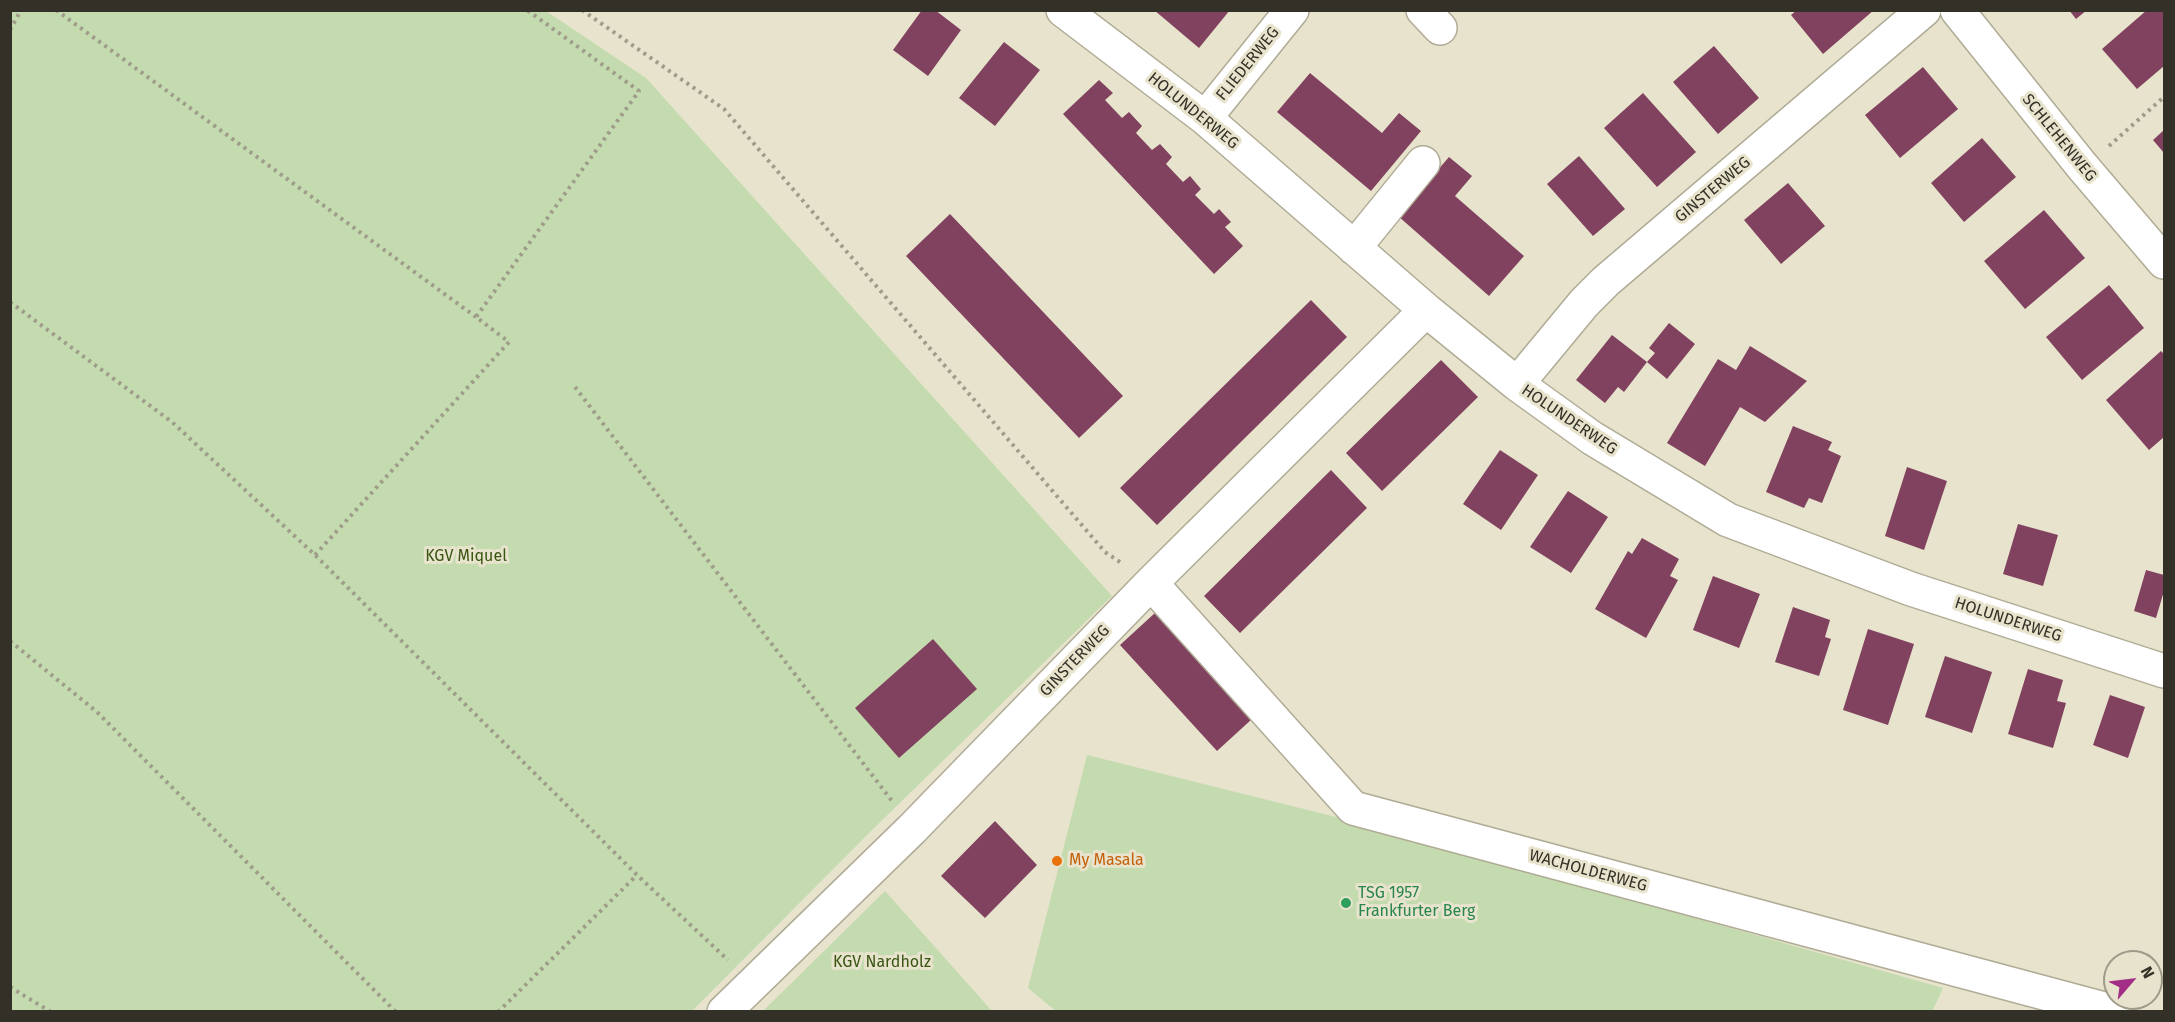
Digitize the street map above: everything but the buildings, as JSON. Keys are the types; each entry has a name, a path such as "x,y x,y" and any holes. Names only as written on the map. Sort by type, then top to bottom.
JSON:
{"street":[{"name":"HOLUNDERWEG","path":"1064,10 1205,118 1426,310 1516,384 1592,438 1728,520 1911,589 2164,671"},
{"name":"FLIEDERWEG","path":"1205,118 1292,10"},
{"name":"GINSTERWEG","path":"1516,384 1584,303 1606,281 1924,10"},
{"name":"SCHLEHENWEG","path":"1957,10 2082,166 2164,262"},
{"path":"1354,248 1424,163"},
{"name":"GINSTERWEG","path":"724,1011 912,829 1151,583 1426,310"},
{"name":"WACHOLDERWEG","path":"1151,583 1353,808 2115,1011"}],"path":[{"path":"10,30 21,10"},
{"path":"56,10 509,342 315,555"},
{"path":"476,317 639,91 527,10"},
{"path":"582,10 724,109 1105,552 1151,583"},
{"path":"2082,166 2120,137 2164,97"},
{"path":"10,302 172,422 315,555 637,875 752,984"},
{"path":"575,387 912,829"},
{"path":"10,641 97,712 396,1011"},
{"path":"498,1011 637,875"},
{"path":"10,987 51,1011"}],"green space":[{"name":"KGV Miquel","path":"10,11 546,11 646,78 1112,596 873,829 692,1011 11,1011"},
{"name":"TSG 1957 Frankfurter Berg","path":"1087,755 1340,818 1943,988 1932,1012 1057,1012 1028,988"},
{"name":"KGV Nardholz","path":"885,891 992,1011 763,1011"}],"place":[{"name":"My Masala","path":"1057,861"},
{"name":"TSG 1957 Frankfurter Berg","path":"1346,903"}]}
